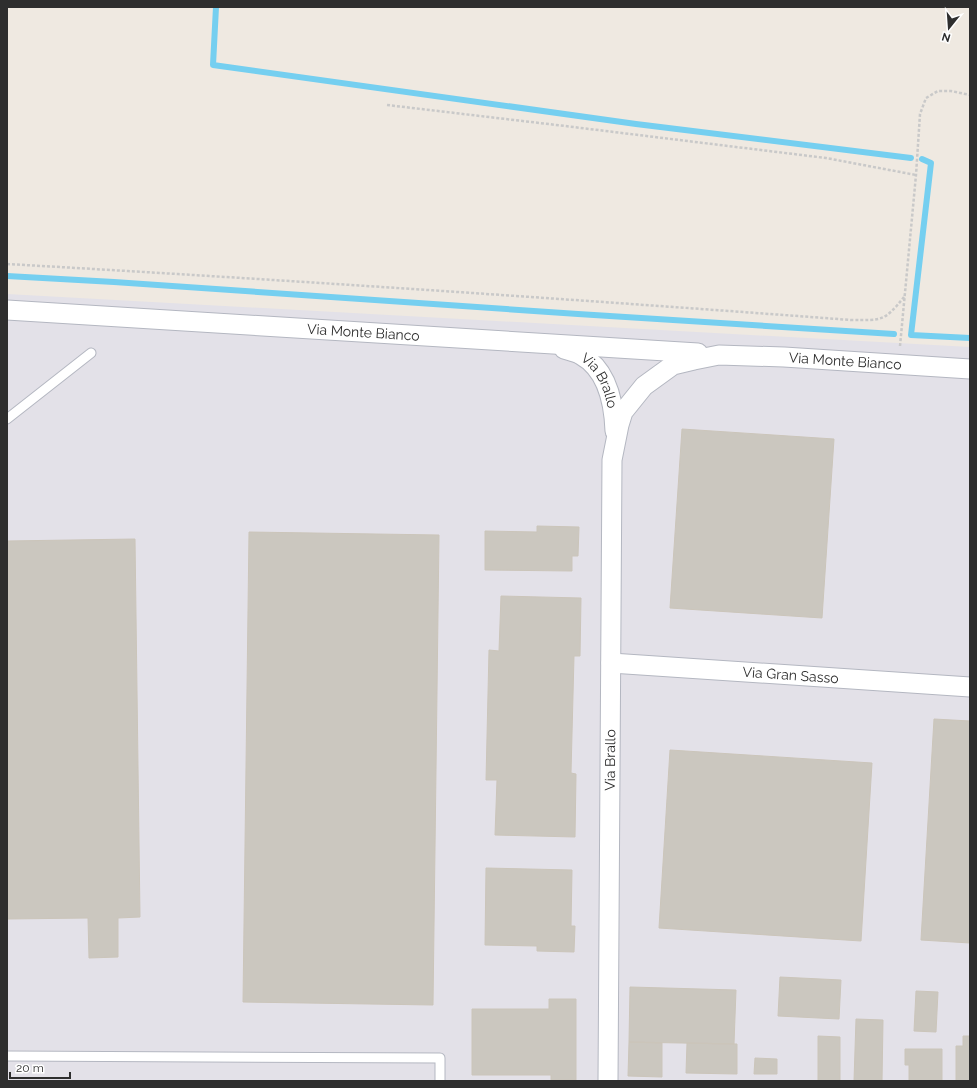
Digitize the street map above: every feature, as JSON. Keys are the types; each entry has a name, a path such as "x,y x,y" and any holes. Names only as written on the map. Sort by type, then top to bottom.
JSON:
{"street":[{"name":"Via Monte Bianco","path":"7,310 719,355 784,357 970,369"},
{"name":"Via Brallo","path":"554,344 582,356 598,370 607,385 611,400 614,417 615,439"},
{"name":"Via Monte Bianco","path":"623,412 644,386 673,365 719,355"},
{"name":"Via Brallo","path":"608,1081 612,460 615,439 623,412"},
{"name":"Via Gran Sasso","path":"611,664 970,687"}],"lane":[{"path":"7,419 91,353"},
{"path":"7,1056 440,1058 440,1081"}],"path":[{"path":"898,365 916,175 920,114 926,98 938,91 951,91 970,95"},
{"path":"387,105 826,158 916,175"},
{"path":"7,264 582,300 851,320 882,319 894,310 904,298"}],"shaded area":[{"path":"7,294 970,347 970,1081 7,1081"}],"building":[{"path":"682,429 834,439 822,618 670,608"},
{"path":"537,526 579,527 578,556 572,556 572,571 485,570 485,531 537,532"},
{"path":"249,532 439,535 433,1005 243,1002"},
{"path":"135,539 140,917 118,918 118,957 89,958 88,918 7,919 7,541"},
{"path":"501,596 581,598 580,656 574,656 571,773 576,774 575,837 495,835 497,780 486,780 489,650 499,651"},
{"path":"934,719 970,721 970,943 921,940"},
{"path":"670,750 872,763 861,941 659,928"},
{"path":"486,868 572,870 571,926 575,926 574,952 537,951 537,946 485,945"},
{"path":"780,977 841,980 839,1019 778,1016"},
{"path":"630,987 736,990 734,1044 629,1042"},
{"path":"916,991 938,992 936,1032 914,1031"},
{"path":"549,999 576,999 576,1080 551,1080 551,1075 472,1075 472,1009 549,1009"},
{"path":"856,1019 883,1020 882,1081 854,1081"},
{"path":"818,1036 840,1037 840,1081 818,1081"},
{"path":"963,1036 970,1036 970,1081 956,1081 956,1046 963,1046"},
{"path":"629,1042 662,1043 662,1077 628,1076"},
{"path":"687,1043 737,1044 737,1074 686,1073"},
{"path":"905,1049 942,1049 942,1081 909,1081 909,1065 905,1065"},
{"path":"755,1058 777,1059 777,1074 754,1074"}],"waterway":[{"path":"216,7 213,65 636,124 911,158"},
{"path":"922,159 931,163 911,335 970,338"},
{"path":"7,276 894,334"}]}
